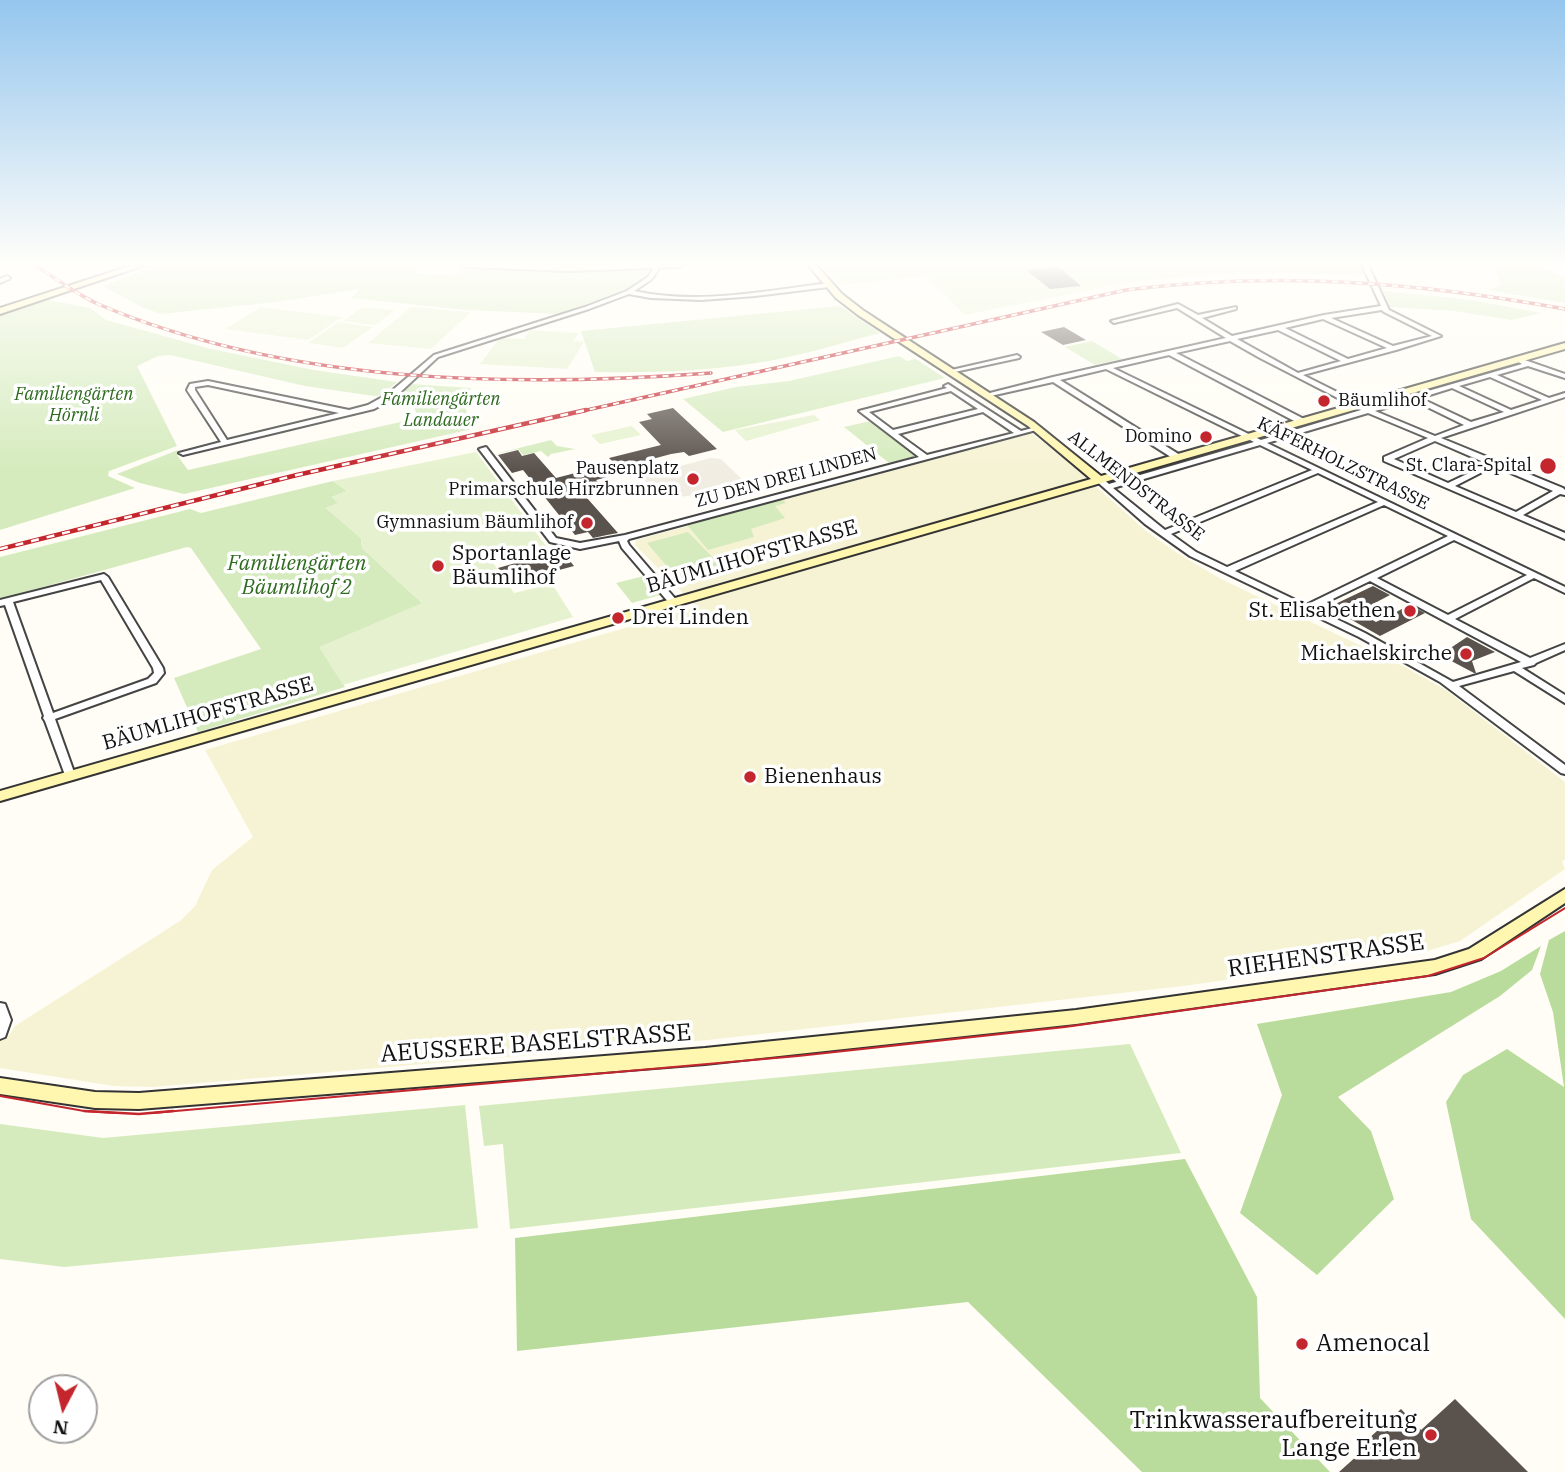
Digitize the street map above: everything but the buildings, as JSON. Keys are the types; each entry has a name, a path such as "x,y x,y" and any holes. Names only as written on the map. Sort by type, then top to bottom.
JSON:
{"main road":[{"name":"ALLMENDSTRASSE","path":"893,334 1036,429 1103,483"},
{"name":"BÄUMLIHOFSTRASSE","path":"0,796 673,602 1103,483 1177,457 1565,346"},
{"name":"RIEHENSTRASSE","path":"1076,1017 1436,967 1475,954 1565,895"},
{"name":"AEUSSERE BASELSTRASSE","path":"0,1086 95,1100 139,1101 705,1056 1076,1017"}],"street":[{"path":"183,453 348,412 387,399 436,356 508,334"},
{"path":"1223,334 1367,411 1562,492"},
{"path":"986,395 1248,334"},
{"path":"1291,334 1348,361"},
{"path":"1361,334 1394,349"},
{"path":"1297,375 1438,336 1433,334"},
{"path":"1169,352 1301,421"},
{"path":"950,371 1017,357"},
{"path":"1516,359 1565,376"},
{"name":"BÄUMLIHOFSTRASSE","path":"1103,483 1261,442 1528,364"},
{"name":"KÄFERHOLZSTRASSE","path":"1106,367 1565,590"},
{"path":"1490,375 1548,400"},
{"path":"1053,379 1177,457"},
{"path":"224,441 191,390 192,385 208,383 348,412"},
{"path":"1452,386 1510,412"},
{"path":"925,458 863,411 950,387 1018,432"},
{"path":"1565,395 1431,438 1387,459 1565,536"},
{"path":"1413,397 1471,425"},
{"path":"892,433 984,410"},
{"name":"ZU DEN DREI LINDEN","path":"483,449 553,540 580,546 626,537 1036,429"},
{"path":"1448,486 1493,464"},
{"path":"1164,534 1318,470"},
{"name":"ALLMENDSTRASSE","path":"1103,483 1164,534 1193,554 1394,651 1453,685 1565,770"},
{"path":"1516,515 1562,492"},
{"path":"1226,571 1385,502"},
{"path":"1305,609 1455,536"},
{"path":"626,537 623,541 625,546 673,602"},
{"path":"1448,619 1534,575"},
{"path":"48,718 152,681 159,673 104,577 4,602 48,718 70,775"},
{"path":"1369,577 1531,663"},
{"path":"1453,685 1531,663 1565,647"},
{"path":"1515,668 1565,700"},
{"path":"0,1008 4,1020 0,1033"}],"shaded area":[{"path":"1031,433 1063,457 1146,531 1177,553 1221,579 1403,666 1446,690 1565,782 1565,859 1562,862 1565,869 1460,941 1424,952 1183,986 708,1040 153,1087 114,1086 0,1068 0,1040 10,1034 15,1026 180,921 195,906 212,870 253,837 205,750 697,607 635,545 636,540"},
{"name":"Pausenplatz Primarschule Hirzbrunnen","path":"711,458 721,459 746,483 727,482 689,496 658,498 641,476"}],"green space":[{"name":"Familiengärten Hörnli","path":"0,334 156,334 211,349 314,370 397,382 382,395 374,396 305,386 170,355 158,356 137,366 177,446 109,471 108,476 135,488 0,530"},
{"path":"260,334 317,334 308,340"},
{"path":"322,334 363,334 343,348 308,343"},
{"path":"379,334 448,334 431,349 368,343"},
{"path":"528,334 578,334 573,341 584,342 567,369 480,364 500,338 524,339"},
{"path":"582,334 877,334 747,365 671,371 595,372"},
{"path":"1092,341 1122,359 1095,365 1065,347"},
{"path":"899,356 907,361 916,359 945,378 723,432 683,399 736,387 789,381"},
{"path":"1516,359 1528,364 1107,487 1098,479"},
{"name":"Familiengärten Landauer","path":"410,384 471,388 465,406 472,429 184,494 117,474 178,450 177,455 188,470 418,418 412,401 397,398"},
{"path":"814,415 820,420 746,441 735,430"},
{"path":"871,421 917,456 889,463 844,427"},
{"path":"632,426 641,435 600,444 591,435"},
{"path":"551,440 557,446 575,449 548,457 541,451 523,455 518,449 491,455"},
{"name":"Sportanlage Bäumlihof","path":"476,452 546,546 493,563 514,593 552,584 573,617 343,685 319,647 422,603 362,548 361,538 325,508 338,503 332,497 347,491 333,481"},
{"name":"Familiengärten Bäumlihof 2","path":"333,481 347,491 332,497 339,503 326,508 361,538 362,548 423,604 320,647 345,687 198,732 174,678 261,649 191,548 0,599 0,557 190,509 201,513"},
{"path":"782,499 786,503 775,506 785,518 751,529 754,537 708,550 687,525"},
{"path":"688,532 721,566 678,579 647,543"},
{"path":"644,576 660,595 632,603 616,583"},
{"path":"1565,931 1565,1319 1471,1219 1446,1102 1463,1075 1507,1049 1564,1087 1553,1012 1540,974 1549,940"},
{"path":"1541,946 1532,970 1500,996 1338,1097 1371,1131 1394,1199 1317,1275 1240,1213 1282,1095 1257,1024 1451,992 1501,971"},
{"path":"1130,1044 1181,1153 510,1229 503,1144 484,1146 479,1106"},
{"path":"465,1105 478,1228 64,1267 0,1259 0,1124 103,1138"},
{"path":"1185,1159 1257,1297 1260,1398 1330,1472 1142,1472 968,1302 517,1351 515,1238"}],"tram line":[{"path":"153,1113 798,1056 1065,1027 1428,976 1484,958 1565,908"},
{"path":"0,1096 84,1111"},
{"path":"84,1111 139,1114 173,1111"},
{"path":"84,1111 116,1113"}],"railway":[{"path":"180,334 245,351 321,365 400,374 557,380 711,373"},
{"path":"578,412 930,334"},
{"path":"0,549 297,475 586,410"}],"place":[{"name":"Bäumlihof","path":"1324,401"},
{"name":"Domino","path":"1206,437"},
{"name":"St. Clara-Spital","path":"1548,466"},
{"name":"Pausenplatz Primarschule Hirzbrunnen","path":"693,479"},
{"name":"Gymnasium Bäumlihof","path":"587,523"},
{"name":"Sportanlage Bäumlihof","path":"438,566"},
{"name":"St. Elisabethen","path":"1410,611"},
{"name":"Drei Linden","path":"618,618"},
{"name":"Michaelskirche","path":"1466,654"},
{"name":"Bienenhaus","path":"750,777"},
{"name":"Amenocal","path":"1302,1344"},
{"name":"Trinkwasseraufbereitung Lange Erlen","path":"1431,1435"}]}
